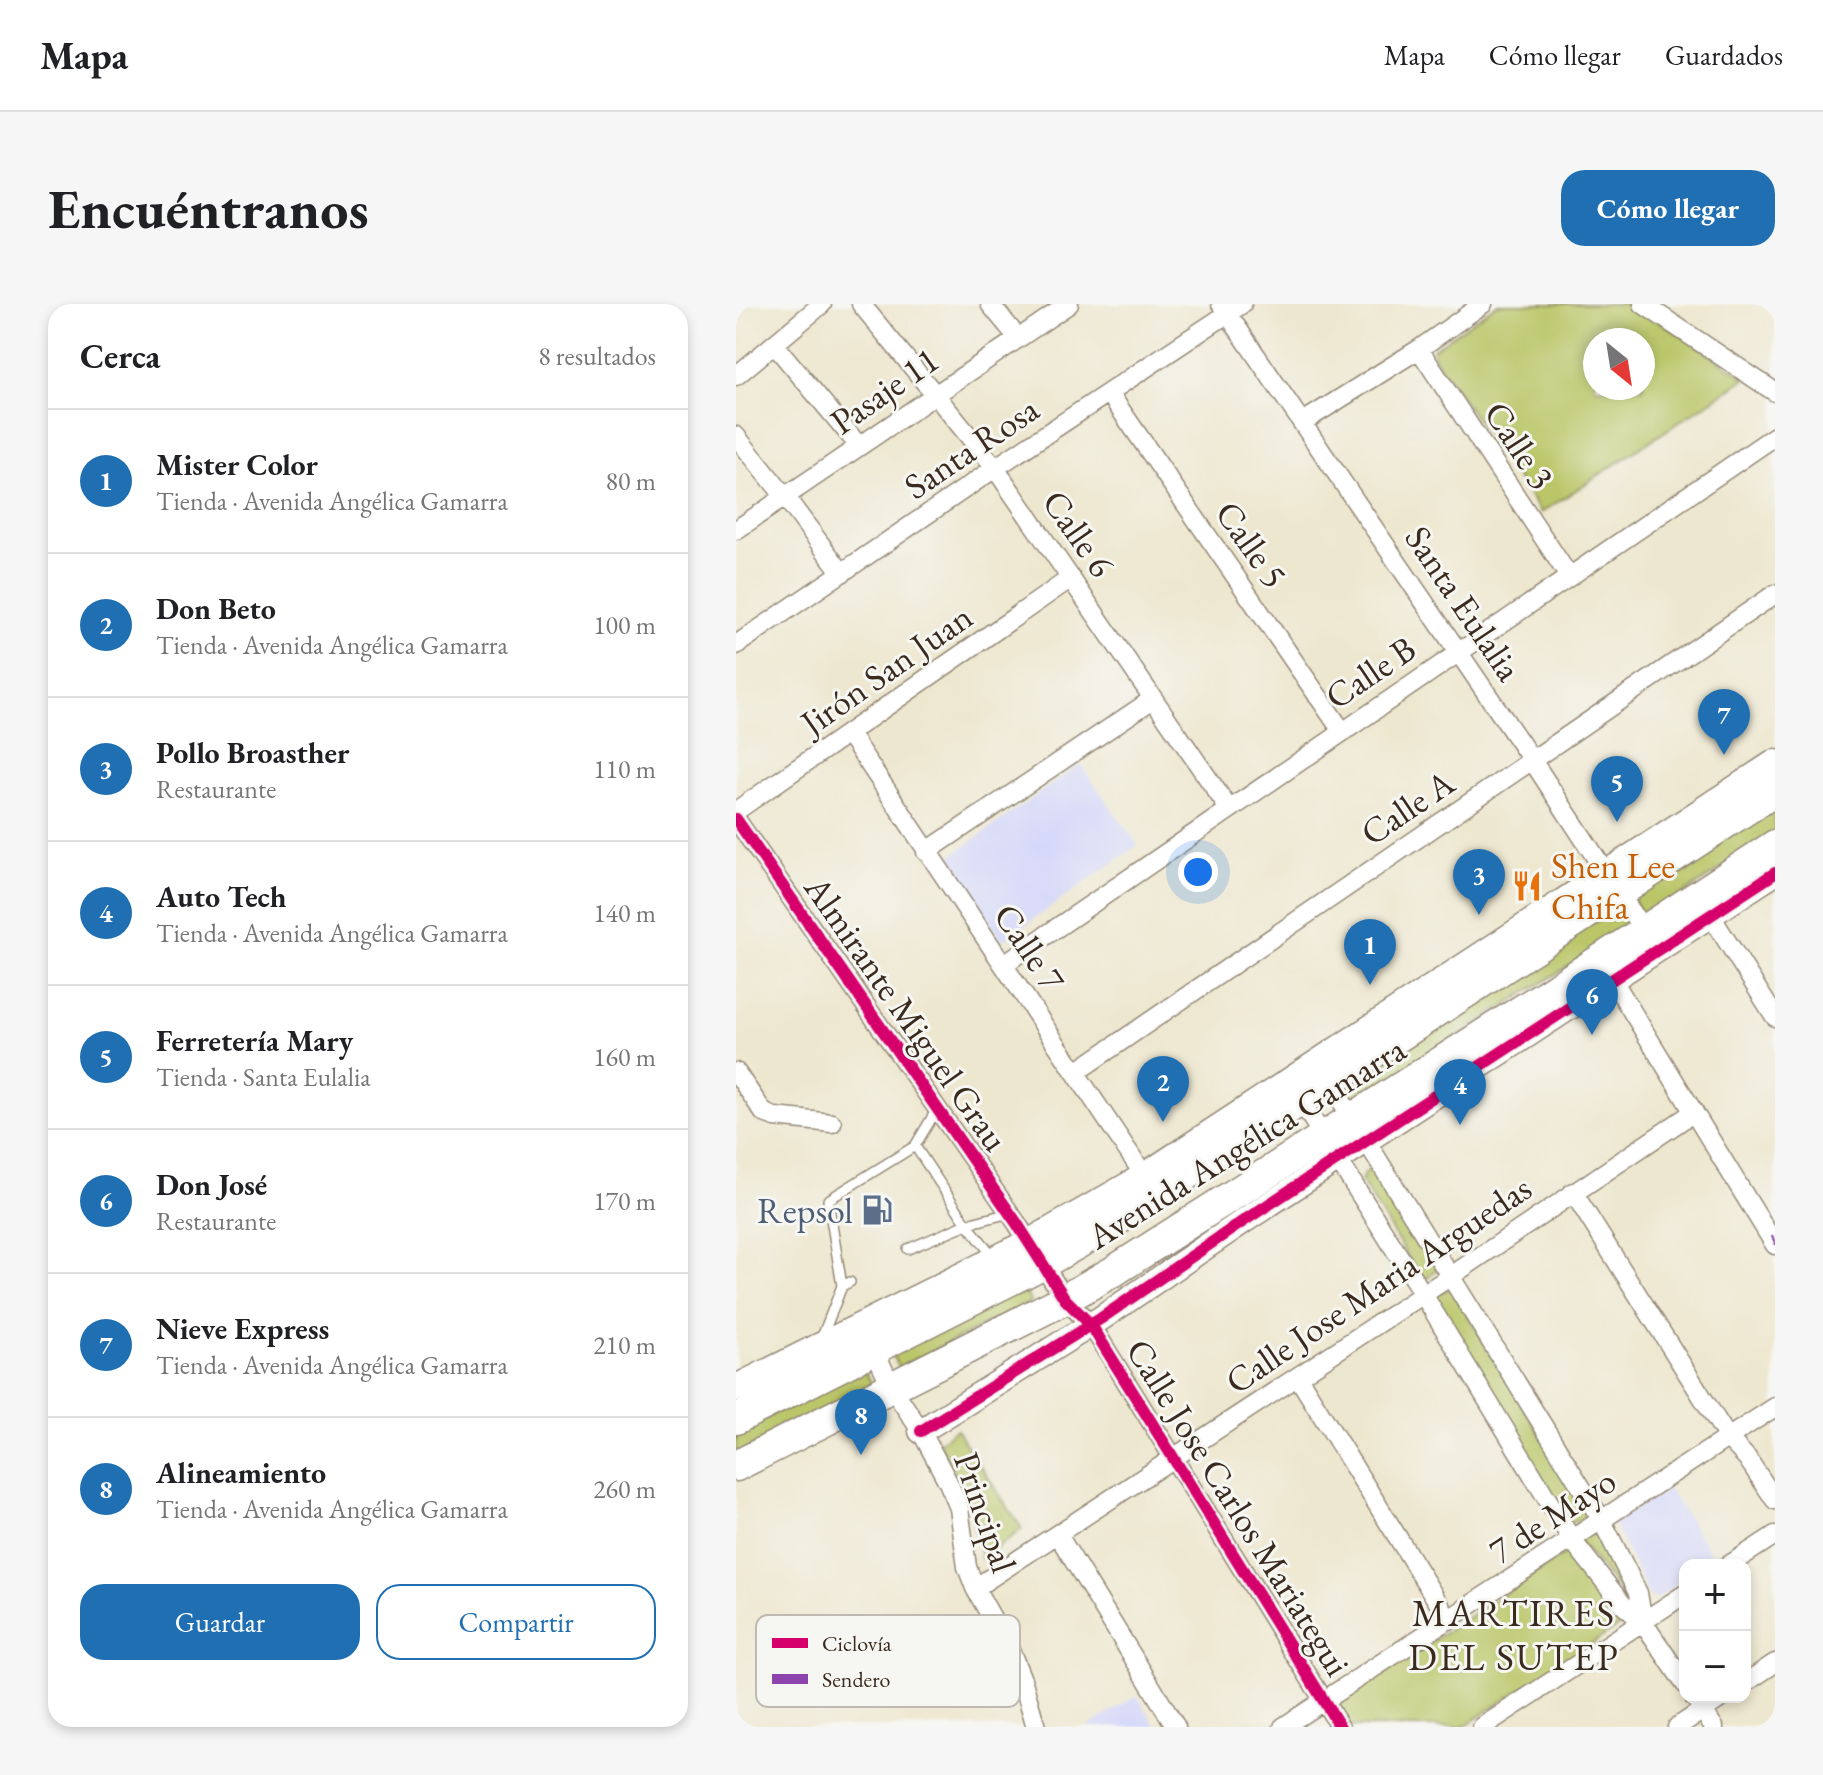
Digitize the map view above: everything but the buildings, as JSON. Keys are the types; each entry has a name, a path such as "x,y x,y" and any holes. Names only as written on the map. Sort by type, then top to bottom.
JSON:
{"main road":[{"name":"Avenida Angélica Gamarra","path":"1614,883 1775,763"},
{"name":"Avenida Angélica Gamarra","path":"736,1388 819,1346 868,1336 1036,1253 1151,1186 1614,883 1775,791"},
{"name":"Avenida Angélica Gamarra","path":"736,1466 1065,1299 1332,1149 1607,970 1644,931 1705,905 1775,845"},
{"name":"Avenida Angélica Gamarra","path":"736,1419 995,1259 1036,1253"}],"street":[{"path":"736,376 822,304"},
{"name":"Calle 6","path":"861,304 995,468 1229,809"},
{"path":"990,304 1018,338"},
{"name":"Pasaje 11","path":"736,530 1069,304"},
{"path":"1303,422 1419,349 1483,304"},
{"path":"1643,304 1775,392"},
{"name":"Santa Rosa","path":"736,645 1231,307"},
{"name":"Santa Eulalia","path":"1231,307 1303,422 1644,931"},
{"path":"774,344 859,446"},
{"name":"Calle 3","path":"1419,349 1568,575"},
{"name":"Calle 5","path":"1109,393 1342,731"},
{"path":"736,436 842,573"},
{"name":"Calle B","path":"1004,964 1775,436"},
{"name":"Jirón San Juan","path":"736,811 1071,578"},
{"name":"Calle A","path":"1076,1072 1775,594"},
{"path":"926,852 1153,699"},
{"name":"Calle 7","path":"849,734 1151,1186"},
{"name":"Almirante Miguel Grau","path":"736,819 1036,1253"},
{"name":"Avenida Angélica Gamarra","path":"1607,970 1705,905 1775,873"},
{"path":"1705,905 1775,1016"},
{"path":"1607,970 1775,1245"},
{"path":"736,1072 764,1113 832,1123"},
{"path":"1323,1072 1601,1519 1638,1593 1643,1622"},
{"path":"1295,1092 1423,1294 1572,1540 1623,1605 1643,1622 1679,1675"},
{"name":"Calle Jose Maria Arguedas","path":"975,1588 1451,1276 1694,1112"},
{"name":"Avenida Angélica Gamarra","path":"921,1431 1091,1325 1332,1149"},
{"path":"1573,1192 1728,1438 1747,1458 1775,1500"},
{"name":"Calle Jose Carlos Mariategui","path":"1036,1253 1065,1299 1091,1325 1340,1727"},
{"name":"Principal","path":"868,1336 891,1386 921,1431 959,1508 967,1567 990,1615"},
{"path":"1298,1377 1449,1620"},
{"name":"7 de Mayo","path":"1283,1727 1775,1407"},
{"path":"1058,1535 1176,1727"},
{"path":"1738,1559 1775,1535"},
{"path":"1482,1727 1679,1598"},
{"path":"1751,1679 1775,1663"},
{"name":"Principal","path":"1020,1674 1036,1727"},
{"path":"1677,1727 1698,1704 1714,1727"}],"lane":[{"path":"819,1346 846,1284 828,1200 915,1146 937,1109"},
{"path":"915,1146 967,1224 995,1259"},
{"path":"908,1249 967,1224 1010,1213"}],"shaded area":[{"path":"1080,764 1138,845 1003,941 949,866 950,857"},
{"path":"1668,1489 1715,1559 1679,1559 1679,1583 1656,1599 1650,1597 1613,1523"},
{"path":"1137,1695 1157,1727 1088,1727"}],"green space":[{"path":"1497,304 1632,304 1746,378 1541,513 1433,356 1433,349"},
{"path":"1775,801 1775,833 1646,919 1631,896"},
{"path":"1619,905 1633,926 1351,1102 1344,1084"},
{"path":"1371,1169 1378,1171 1438,1268 1427,1279 1420,1277 1361,1181"},
{"path":"1020,1283 1031,1302 899,1367 889,1348"},
{"path":"1451,1288 1586,1509 1584,1517 1576,1522 1568,1521 1433,1301 1437,1294"},
{"path":"862,1366 872,1384 736,1455 736,1434"},
{"path":"956,1429 1022,1529 982,1559 968,1499 939,1442"},
{"path":"1599,1528 1625,1581 1624,1590 1616,1587 1578,1540"},
{"path":"1566,1553 1625,1622 1463,1727 1349,1727 1335,1705"}],"cycle path":[{"path":"736,819 1016,1222 1065,1299 1091,1325 1340,1727"},
{"path":"921,1431 1100,1319 1245,1220 1775,873"}],"place":[{"name":"Nieve Express","path":"1724,755"},
{"name":"Ferretería Mary","path":"1617,822"},
{"name":"Shen Lee Chifa","path":"1527,886"},
{"name":"Pollo Broasther","path":"1479,915"},
{"name":"Mister Color","path":"1370,985"},
{"name":"Don José","path":"1592,1035"},
{"name":"Don Beto","path":"1163,1122"},
{"name":"Auto Tech","path":"1460,1125"},
{"name":"Repsol","path":"877,1210"},
{"name":"Alineamiento","path":"861,1455"}],"district":[{"name":"MARTIRES DEL SUTEP","path":"1514,1635"}]}
